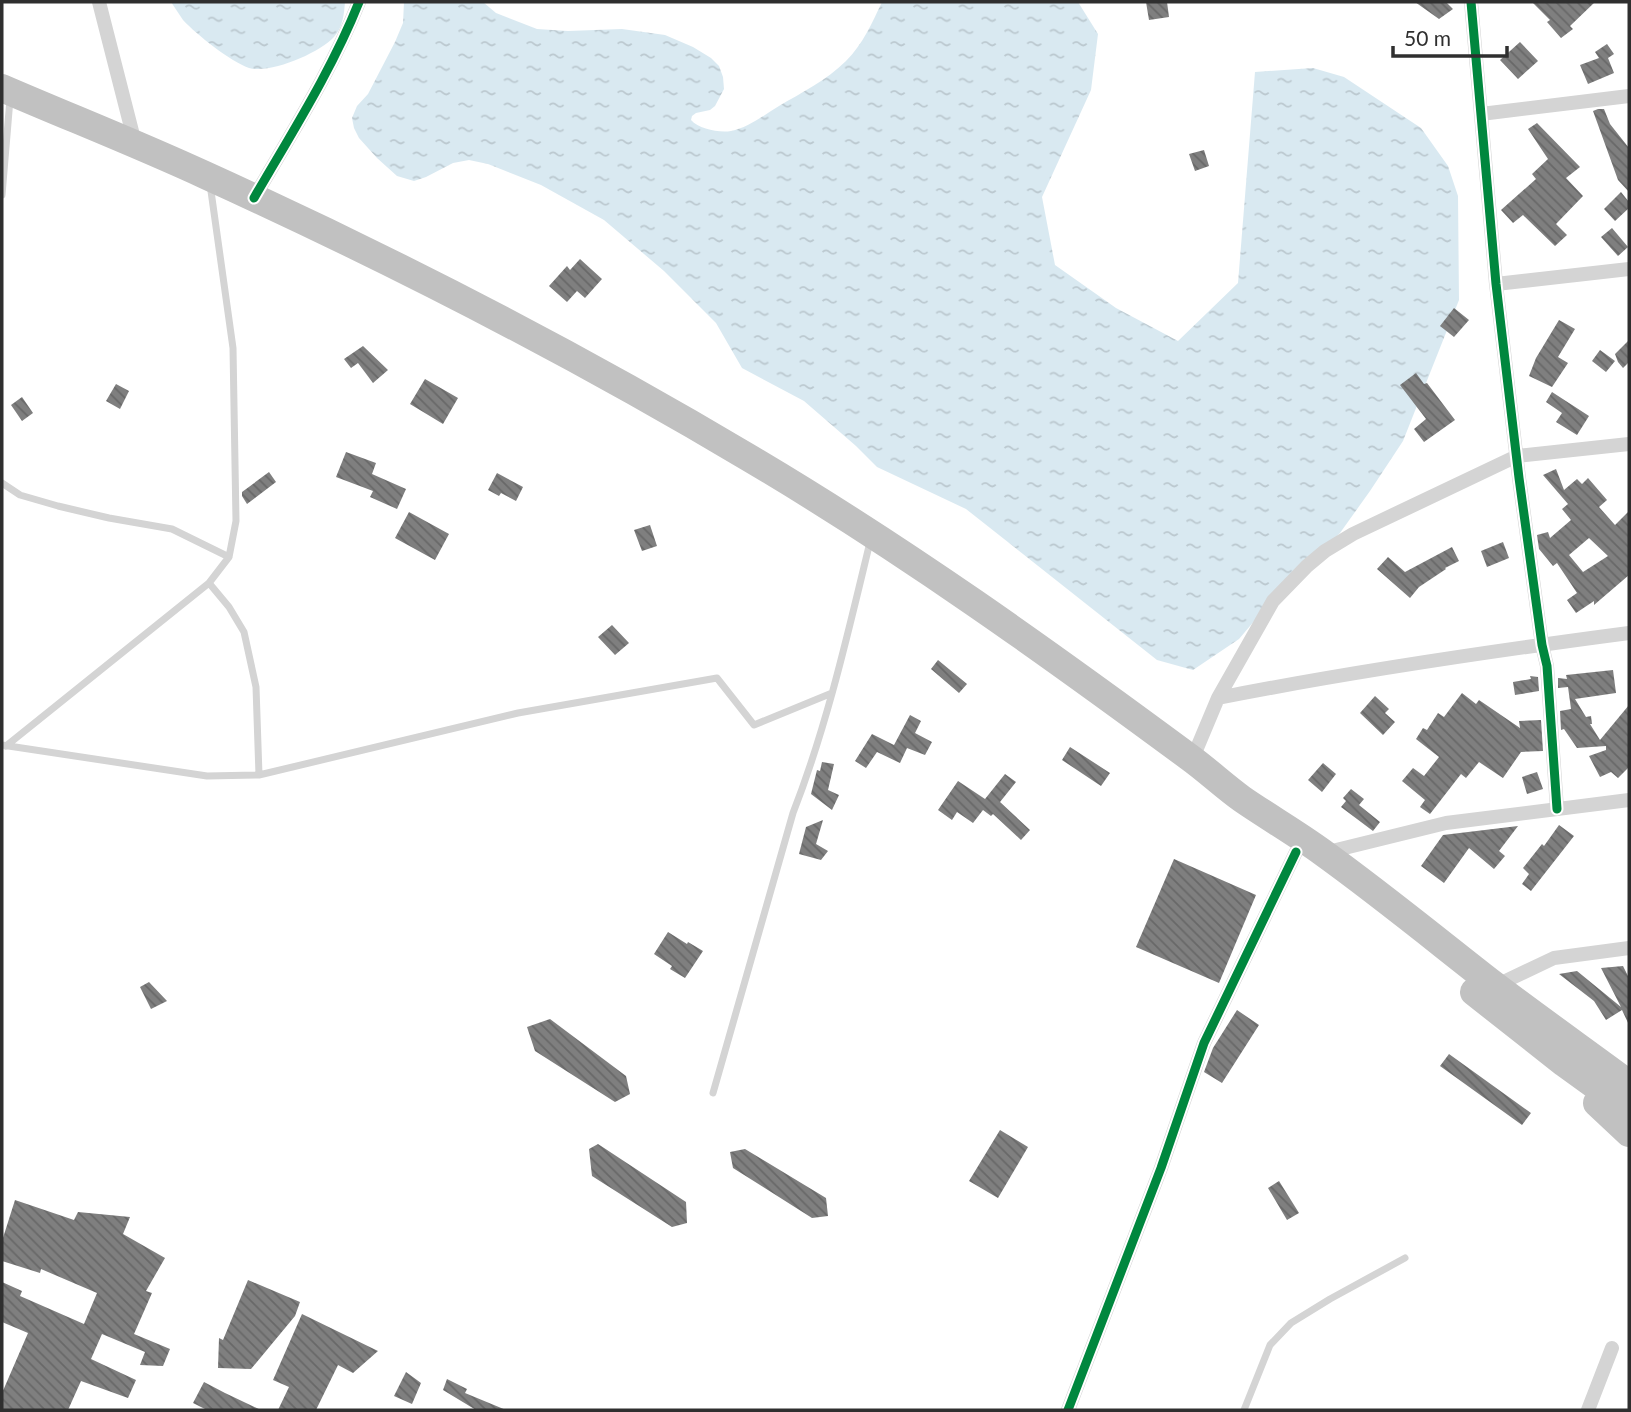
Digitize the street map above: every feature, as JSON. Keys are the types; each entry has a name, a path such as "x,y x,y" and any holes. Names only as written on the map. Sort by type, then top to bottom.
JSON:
{"highway":[{"path":"6,90 209,176 439,288 574,358 753,460 872,534 1069,670 1244,800 1285,826 1310,852 1564,1063 1629,1110"},
{"path":"1310,852 1629,1084"},
{"path":"1564,1063 1595,1101 1629,1133"}],"street":[{"path":"99,2 135,143"},
{"path":"254,198 300,119 347,31 359,2"},
{"path":"1471,2 1496,284 1542,645 1547,666 1557,809"},
{"path":"1481,114 1629,96"},
{"path":"1496,284 1629,269"},
{"path":"1192,760 1218,698 1273,601 1325,551 1353,534 1517,456 1629,444"},
{"path":"1218,698 1278,686 1629,633"},
{"path":"1068,1410 1156,1181 1204,1043 1310,852 1446,823 1629,800"},
{"path":"1495,986 1554,958 1629,948"},
{"path":"1588,1410 1612,1348"}],"lane":[{"path":"2,195 6,90"},
{"path":"4,745 209,583 229,557 236,521 233,348 209,176"},
{"path":"2,483 20,495 58,506 172,530 229,557"},
{"path":"713,1093 793,813 806,779 845,649 872,534"},
{"path":"209,583 229,607 244,632 256,687 260,775"},
{"path":"4,745 207,776 260,775 518,713 717,678 754,725 832,693"},
{"path":"1244,1410 1270,1345 1291,1324 1405,1258"}],"water":[{"path":"171,2 345,2 339,29 327,43 294,61 258,69 241,65 214,47 183,20"},
{"path":"404,2 483,2 496,13 537,29 622,29 665,35 693,47 719,66 724,89 715,106 696,113 691,120 704,128 726,131 756,121 839,68 862,40 882,2 1078,2 1098,34 1091,90 1042,197 1055,265 1116,308 1178,341 1238,283 1255,72 1313,68 1344,77 1421,128 1448,166 1458,196 1459,300 1403,441 1340,533 1277,594 1239,639 1193,670 1157,660 966,509 877,467 804,401 742,368 716,323 664,271 604,220 541,185 488,164 469,160 453,163 414,181 397,176 359,138 352,118 357,106 368,94 395,42 403,23"}],"building":[{"path":"1146,2 1167,2 1169,17 1149,20"},
{"path":"1415,2 1446,2 1453,9 1439,19"},
{"path":"1532,2 1595,2 1570,26 1573,29 1561,38 1547,22 1550,20"},
{"path":"1520,42 1538,61 1518,79 1500,60"},
{"path":"1607,44 1614,54 1608,58 1614,73 1588,84 1580,65 1599,58 1595,52"},
{"path":"1604,109 1610,124 1629,148 1629,192 1618,180 1593,111"},
{"path":"1537,123 1580,167 1566,178 1583,196 1556,224 1567,235 1555,246 1523,215 1513,223 1501,210 1536,179 1532,174 1548,159 1528,129"},
{"path":"1204,150 1209,166 1195,171 1189,154"},
{"path":"1621,192 1629,202 1629,208 1615,221 1604,209"},
{"path":"1612,228 1628,247 1618,256 1601,237"},
{"path":"580,259 602,279 585,298 577,291 567,302 549,286 567,266 570,270"},
{"path":"1454,308 1469,320 1454,337 1440,326"},
{"path":"1559,320 1575,329 1558,357 1568,363 1552,387 1529,376 1536,358"},
{"path":"1629,340 1629,362 1623,368 1615,354"},
{"path":"363,346 388,370 373,383 358,363 351,368 344,359"},
{"path":"1600,350 1615,361 1606,372 1592,361"},
{"path":"1416,373 1455,420 1424,442 1414,429 1426,419 1400,385"},
{"path":"425,379 458,398 443,424 410,404"},
{"path":"116,384 129,391 120,409 106,401"},
{"path":"1552,392 1589,416 1577,435 1556,422 1562,413 1546,402"},
{"path":"22,397 33,413 22,421 11,405"},
{"path":"346,452 376,463 372,474 406,489 397,509 370,497 373,491 336,477"},
{"path":"1556,469 1564,490 1577,479 1582,484 1588,478 1607,500 1599,507 1615,525 1629,511 1629,575 1594,605 1594,601 1576,613 1567,600 1577,593 1557,563 1553,566 1539,549 1537,535 1548,532 1550,538 1571,520 1562,509 1568,504 1543,475","holes":["1589,538 1608,556 1583,572 1569,555"]},
{"path":"269,472 276,482 247,504 242,492"},
{"path":"497,473 523,487 516,501 488,490"},
{"path":"409,512 449,534 435,560 395,538"},
{"path":"650,525 657,546 642,551 634,530"},
{"path":"1503,542 1509,558 1487,567 1481,551"},
{"path":"1452,547 1459,561 1419,587 1410,598 1377,569 1388,557 1405,572"},
{"path":"612,625 629,643 615,655 598,637"},
{"path":"938,660 967,684 959,693 931,669"},
{"path":"1613,670 1616,693 1575,699 1586,717 1591,716 1590,724 1600,740 1629,705 1629,767 1618,778 1611,772 1600,777 1589,756 1606,750 1606,746 1577,748 1564,729 1561,730 1560,711 1571,709 1568,687 1558,688 1558,678 1567,679 1566,675"},
{"path":"1530,676 1538,677 1539,691 1515,695 1513,682 1531,679"},
{"path":"1462,693 1476,704 1479,700 1520,728 1519,721 1541,720 1543,751 1521,752 1503,778 1479,762 1466,778 1461,774 1430,814 1420,807 1425,800 1402,781 1413,768 1424,776 1439,757 1416,739 1423,728 1427,730 1438,713 1444,717"},
{"path":"1375,696 1389,709 1385,713 1395,722 1383,735 1360,713"},
{"path":"910,715 921,721 915,733 932,742 925,755 907,748 900,763 877,752 866,768 855,761 872,734 894,745"},
{"path":"1070,747 1110,773 1101,786 1062,760"},
{"path":"822,762 834,764 828,790 839,795 832,810 811,794 817,770 820,771"},
{"path":"1323,763 1336,774 1322,792 1308,780"},
{"path":"1537,772 1543,789 1527,794 1522,777"},
{"path":"1005,774 1016,782 1000,802 1030,830 1021,840 993,814 991,816 983,810 973,823 957,812 952,820 938,810 958,781 985,799"},
{"path":"1351,789 1364,799 1359,805 1380,822 1373,831 1341,807 1346,801 1343,798"},
{"path":"823,820 816,844 828,851 821,860 799,854 806,827"},
{"path":"1559,825 1574,836 1531,891 1522,884 1529,874 1523,868"},
{"path":"1518,826 1499,851 1505,856 1494,869 1469,848 1444,883 1421,866 1443,835"},
{"path":"1174,859 1256,895 1219,983 1136,947"},
{"path":"668,932 703,951 685,978 654,954"},
{"path":"1623,966 1629,978 1629,1025 1622,1010 1606,1020 1594,1001 1559,974 1577,971 1621,1007 1601,968"},
{"path":"149,982 167,1001 151,1009 140,987"},
{"path":"1237,1010 1259,1025 1222,1083 1204,1072 1213,1048"},
{"path":"550,1019 626,1076 630,1094 615,1102 535,1051 527,1027"},
{"path":"1449,1054 1531,1113 1522,1125 1440,1066"},
{"path":"1000,1130 1028,1147 998,1198 969,1181"},
{"path":"598,1144 686,1202 687,1223 672,1227 592,1176 589,1149"},
{"path":"745,1149 826,1198 828,1216 812,1218 733,1168 730,1152"},
{"path":"1279,1181 1299,1213 1287,1220 1268,1188"},
{"path":"15,1200 74,1220 78,1212 130,1217 123,1234 165,1258 146,1291 152,1293 134,1334 170,1349 163,1366 140,1365 145,1352 102,1334 91,1359 136,1380 128,1398 81,1381 68,1410 2,1410 2,1393 28,1333 2,1322 2,1282 22,1291 20,1296 84,1324 97,1293 41,1269 40,1273 2,1261 2,1241"},
{"path":"248,1280 300,1302 295,1316 251,1369 218,1368 219,1338 223,1340"},
{"path":"302,1314 378,1351 353,1373 338,1365 316,1410 278,1410 289,1387 273,1380"},
{"path":"406,1372 421,1383 412,1404 394,1396"},
{"path":"447,1379 467,1389 465,1393 506,1410 476,1410 443,1390"},
{"path":"204,1382 261,1410 207,1410 193,1403"}],"cycle path":[{"path":"254,198 324,77 359,2"},
{"path":"1471,2 1496,284 1519,478 1547,666 1557,809"},
{"path":"1068,1410 1161,1168 1204,1043 1296,852"}]}
